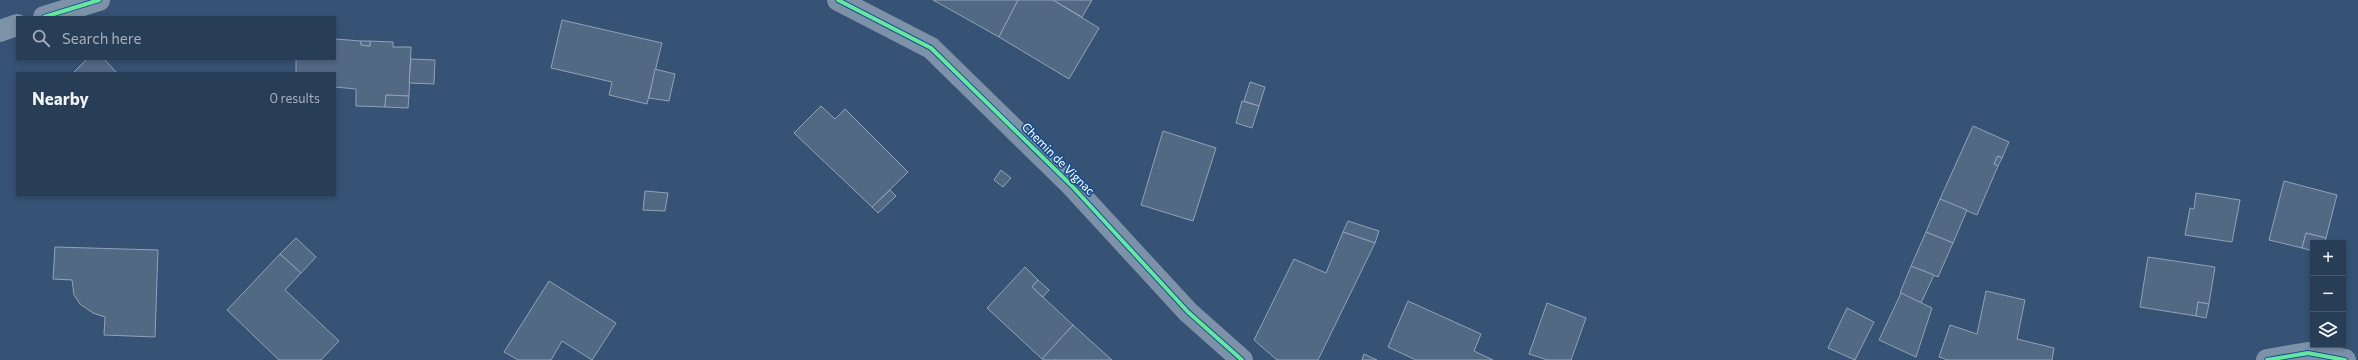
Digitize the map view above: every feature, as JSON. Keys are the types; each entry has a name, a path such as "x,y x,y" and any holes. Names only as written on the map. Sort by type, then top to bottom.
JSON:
{"street":[{"path":"47,16 99,0"},
{"name":"Chemin de Vignac","path":"838,0 931,48 1072,186 1188,312 1242,360"},
{"path":"0,31 16,25"},
{"path":"2267,360 2308,353 2345,360"}],"building":[{"path":"933,0 1018,0 999,37"},
{"path":"1018,0 1053,0 1099,28 1069,79 999,37"},
{"path":"1053,0 1092,0 1082,17"},
{"path":"562,20 662,43 647,104 609,95 612,82 551,68"},
{"path":"336,39 361,41 361,45 370,46 370,41 393,42 393,47 411,47 409,96 386,95 385,107 356,106 356,89 336,87 336,72 296,72 296,60 336,60"},
{"path":"361,41 370,41 370,46 361,45"},
{"path":"411,59 435,60 434,84 409,83"},
{"path":"86,60 105,60 116,72 74,72"},
{"path":"655,69 675,74 669,101 649,98"},
{"path":"1250,82 1265,87 1259,106 1244,101"},
{"path":"386,95 409,96 408,108 385,107"},
{"path":"1242,101 1259,106 1252,128 1236,123"},
{"path":"821,106 835,119 845,109 908,172 872,207 794,133"},
{"path":"1973,126 2009,142 2002,158 1998,156 1994,164 1998,166 1977,215 1940,199"},
{"path":"1163,131 1216,148 1193,221 1141,205"},
{"path":"1998,156 2002,158 1998,166 1994,164"},
{"path":"1001,170 1011,178 1003,187 994,180"},
{"path":"2284,181 2337,195 2326,238 2306,233 2302,248 2269,240"},
{"path":"890,190 896,196 878,213 872,207"},
{"path":"645,191 668,193 665,211 643,210"},
{"path":"2196,193 2240,200 2232,242 2185,235 2190,208 2194,209"},
{"path":"1940,199 1967,210 1953,243 1926,232"},
{"path":"1348,221 1379,231 1375,243 1343,232"},
{"path":"1343,232 1375,243 1318,360 1277,360 1254,340 1294,259 1326,273"},
{"path":"1926,232 1953,243 1938,277 1911,266"},
{"path":"2306,233 2326,238 2326,240 2310,240 2310,250 2302,248"},
{"path":"296,238 316,257 301,273 280,254"},
{"path":"55,247 158,250 155,337 104,335 105,317 93,313 80,304 74,295 72,280 53,279"},
{"path":"280,254 301,273 285,290 339,341 321,360 279,360 227,310"},
{"path":"2148,257 2215,267 2209,304 2198,302 2196,316 2140,307"},
{"path":"1911,266 1934,275 1921,303 1900,293"},
{"path":"1025,267 1038,280 1032,287 1073,325 1042,359 987,308"},
{"path":"1038,280 1049,290 1043,297 1032,287"},
{"path":"549,281 616,323 592,360 562,341 551,360 518,360 504,352"},
{"path":"1986,291 2025,300 2017,339 2054,348 2052,360 1948,360 1939,357 1950,325 1977,334"},
{"path":"1901,293 1932,308 1916,357 1879,340"},
{"path":"1408,301 1481,334 1474,351 1493,360 1416,360 1388,347"},
{"path":"2198,302 2209,304 2206,318 2196,316"},
{"path":"1547,303 1586,318 1571,360 1548,360 1529,354"},
{"path":"1847,308 1874,322 1855,360 1828,348"},
{"path":"1073,325 1112,360 1042,359"},
{"path":"1364,354 1377,360 1362,360"}],"cycle path":[{"path":"47,16 99,0"},
{"path":"838,0 931,48 1072,186 1188,312 1242,360"},
{"path":"2267,360 2308,353 2345,360"}]}
